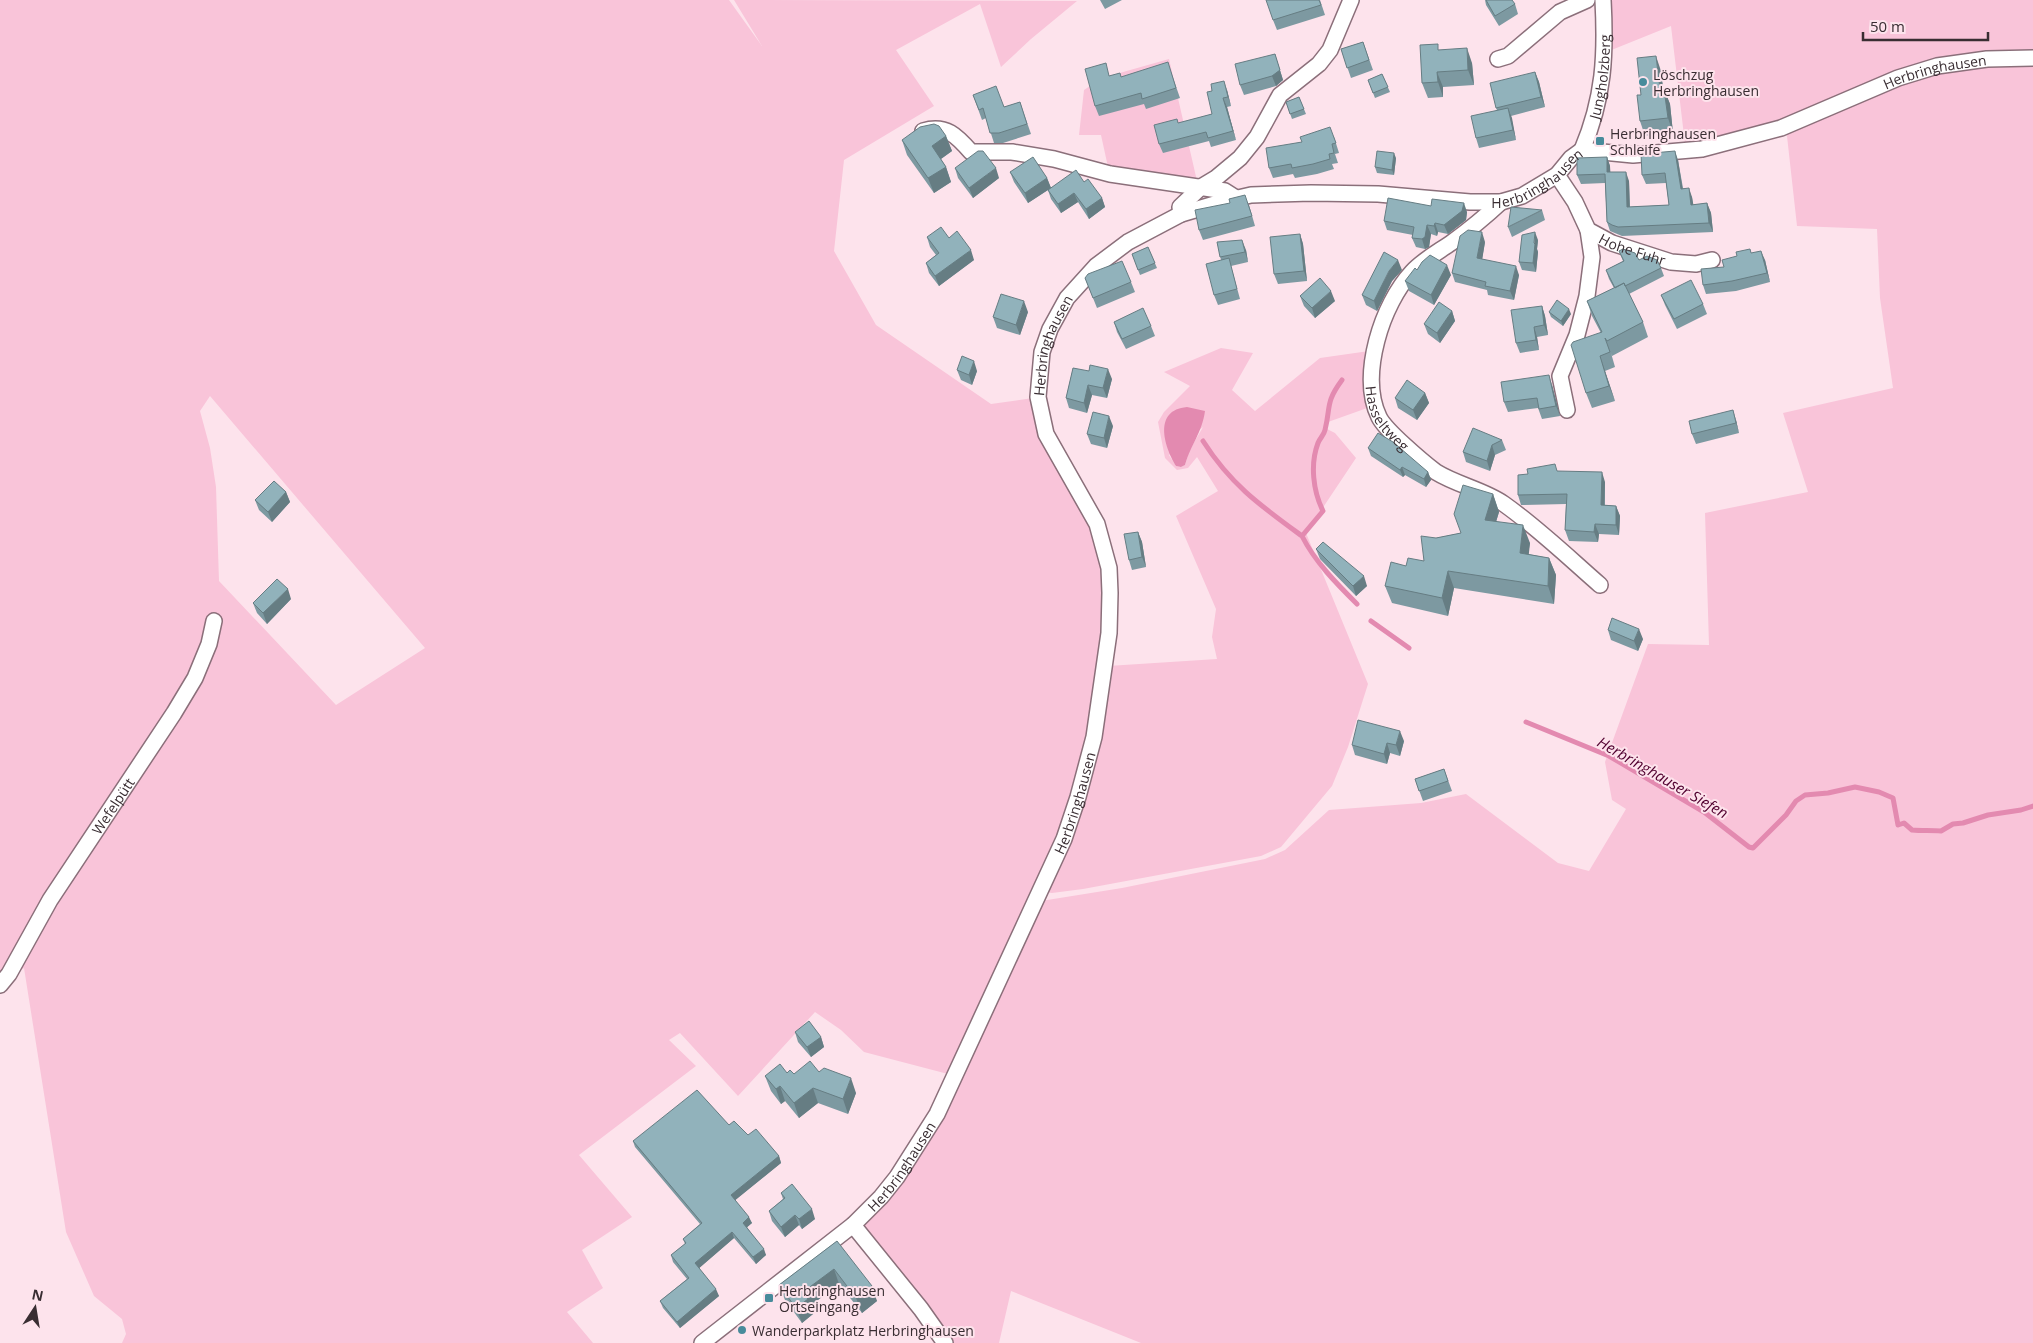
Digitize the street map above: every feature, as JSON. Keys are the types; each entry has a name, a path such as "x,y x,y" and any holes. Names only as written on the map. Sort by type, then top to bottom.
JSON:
{"street":[{"path":"1181,214 1180,207 1201,187 1216,178 1240,158 1257,137 1280,94 1319,64 1330,50 1351,0"},
{"path":"1498,59 1508,56 1560,12 1588,0"},
{"name":"Jungholzberg","path":"1582,150 1594,123 1601,92 1605,42 1603,0"},
{"name":"Herbringhausen","path":"702,1343 853,1225 881,1197 897,1177 940,1107 1064,839 1078,797 1094,737 1109,633 1109,568 1097,524 1046,434 1038,396 1042,352 1050,329 1067,298 1096,266 1128,242 1181,214 1236,198 1272,193 1378,194 1470,202 1501,202 1522,196 1557,174 1571,158 1582,150 1633,155 1702,148 1781,128 1898,78 1937,66 1987,59 2033,58"},
{"name":"Herbringhausen","path":"908,142 923,131 934,128 945,130 957,137 971,152 1012,152 1054,159 1110,174 1225,191 1236,198"},
{"name":"Hohe Fuhr","path":"1557,174 1575,202 1588,230 1612,243 1671,262 1696,264 1712,260"},
{"name":"Hasseltweg","path":"1501,202 1471,229 1422,262 1402,284 1388,307 1379,329 1373,357 1373,401 1379,419 1394,435 1437,472 1504,504 1600,585"},
{"path":"1567,410 1560,376 1584,312 1590,282 1592,258 1588,230"},
{"name":"Wefelpütt","path":"0,985 9,974 50,900 154,744 195,678 209,644 214,621"},
{"path":"853,1225 920,1309 944,1343"}],"shaded area":[{"path":"0,0 729,0 762,46 734,0 1077,1 1001,67 980,4 896,50 934,106 844,160 834,251 876,325 991,404 1033,398 1093,528 1105,572 1104,637 1093,713 1062,821 1033,890 948,1074 864,1052 841,1030 815,1012 738,1096 680,1033 669,1040 696,1066 579,1155 632,1217 582,1250 603,1288 567,1312 593,1343 122,1343 126,1334 122,1319 94,1296 66,1232 24,968 0,982","holes":["210,396 425,648 336,705 219,581 216,487 210,448 200,411"]},
{"path":"1608,0 2033,0 2033,1343 1141,1343 1011,1291 999,1343 942,1343 859,1233 924,1147 1041,901 1122,888 1265,859 1285,850 1329,810 1421,803 1466,794 1558,863 1589,871 1626,809 1612,800 1605,762 1648,644 1709,645 1705,513 1808,492 1783,413 1893,388 1880,298 1877,229 1797,226 1785,118 1721,139 1685,144 1671,26 1609,51"},
{"path":"1169,59 1197,181 1108,167 1101,135 1079,135 1084,90 1102,78"},
{"path":"1221,348 1253,353 1232,390 1255,411 1320,358 1369,351 1370,407 1328,422 1327,429 1335,433 1356,458 1306,533 1368,684 1348,747 1332,786 1281,847 1261,856 1083,889 1052,893 1045,892 1108,666 1217,659 1212,637 1216,609 1176,516 1218,491 1197,457 1188,468 1177,470 1165,458 1158,422 1164,412 1190,386 1164,372","holes":["1203,427 1189,451 1185,465 1181,467 1176,466 1169,455"]},
{"path":"1187,407 1205,411 1204,419 1185,465 1181,467 1176,466 1172,458 1165,439 1164,430 1165,422 1169,415 1176,410"}],"building":[{"path":"1266,0 1319,0 1321,5 1273,20"},
{"path":"1486,0 1512,0 1515,4 1495,16"},
{"path":"1363,42 1369,60 1347,68 1341,49"},
{"path":"1438,44 1438,50 1467,48 1468,70 1437,72 1438,82 1422,83 1420,45"},
{"path":"1275,54 1280,70 1272,76 1240,85 1235,64"},
{"path":"1656,56 1660,89 1664,89 1668,118 1640,121 1637,95 1641,95 1637,58"},
{"path":"1168,62 1176,88 1142,99 1141,93 1095,106 1085,69 1106,63 1109,76 1120,73 1121,77"},
{"path":"1535,72 1541,97 1496,108 1490,83"},
{"path":"1382,74 1388,87 1373,93 1368,80"},
{"path":"1224,81 1228,97 1223,98 1233,131 1208,138 1206,132 1159,144 1154,125 1177,119 1178,123 1212,114 1207,92 1212,91 1211,84"},
{"path":"996,86 1004,107 1020,102 1027,124 999,133 990,133 983,108 979,110 973,95"},
{"path":"1299,97 1304,109 1290,114 1286,102"},
{"path":"1508,108 1513,130 1476,138 1471,116"},
{"path":"934,124 939,126 946,136 932,146 946,167 928,178 902,140 920,127"},
{"path":"1330,127 1336,143 1332,144 1334,153 1329,154 1330,159 1292,168 1291,164 1269,168 1266,148 1302,142 1300,137"},
{"path":"978,151 983,151 996,168 969,188 955,168"},
{"path":"1377,151 1394,153 1392,170 1375,167"},
{"path":"1675,151 1681,189 1689,188 1691,205 1707,203 1709,223 1618,227 1612,225 1607,222 1605,174 1577,175 1577,158 1607,157 1607,172 1626,172 1627,207 1669,205 1665,173 1642,175 1641,154"},
{"path":"1033,157 1047,178 1025,193 1010,172"},
{"path":"1076,170 1084,182 1088,179 1102,198 1086,209 1074,193 1058,204 1048,190"},
{"path":"1245,195 1252,216 1199,230 1195,210 1230,203 1229,199"},
{"path":"1388,198 1431,206 1432,199 1464,203 1462,211 1444,225 1435,223 1434,226 1427,225 1425,237 1422,239 1412,238 1414,227 1384,221"},
{"path":"1511,207 1542,210 1508,227"},
{"path":"941,227 949,238 957,231 971,250 935,276 926,263 939,253 927,237"},
{"path":"1468,230 1482,232 1477,258 1516,266 1510,291 1485,286 1486,282 1452,273 1460,236"},
{"path":"1535,232 1533,263 1519,262 1522,235"},
{"path":"1300,234 1304,271 1274,274 1270,237"},
{"path":"1242,240 1245,252 1220,257 1217,242"},
{"path":"1148,247 1155,263 1138,270 1132,254"},
{"path":"1623,249 1635,253 1639,260 1647,256 1657,260 1661,268 1625,286 1624,283 1615,288 1606,270 1624,261 1619,251"},
{"path":"1750,249 1751,253 1761,251 1767,273 1703,285 1701,269 1724,267 1722,260 1737,256 1736,252"},
{"path":"1384,252 1398,260 1389,271 1374,301 1362,295"},
{"path":"1430,255 1447,265 1431,295 1405,281 1415,268 1417,270"},
{"path":"1229,258 1237,289 1214,295 1206,264"},
{"path":"1122,261 1131,282 1093,298 1085,278 1088,274"},
{"path":"1320,278 1331,291 1312,308 1300,296"},
{"path":"1691,280 1703,304 1674,319 1661,295"},
{"path":"1624,283 1643,322 1607,341 1605,338 1610,352 1600,356 1609,386 1586,393 1571,345 1573,342 1602,332 1587,301"},
{"path":"1001,294 1024,301 1016,325 993,317"},
{"path":"1557,300 1569,309 1561,321 1549,312"},
{"path":"1439,302 1452,311 1437,333 1424,324"},
{"path":"1542,306 1544,325 1534,327 1536,340 1516,343 1511,310"},
{"path":"1143,308 1151,326 1122,339 1114,322"},
{"path":"962,356 974,361 969,375 957,370"},
{"path":"1090,365 1108,369 1103,388 1088,385 1084,403 1066,398 1073,368 1089,371"},
{"path":"1549,375 1556,406 1539,409 1537,398 1504,402 1501,382"},
{"path":"1407,380 1425,393 1413,410 1395,398"},
{"path":"1733,410 1736,423 1692,434 1689,421"},
{"path":"1093,412 1109,416 1104,438 1087,434"},
{"path":"1473,428 1502,440 1492,445 1487,461 1463,452"},
{"path":"1378,433 1393,442 1428,472 1424,479 1402,467 1400,470 1368,448"},
{"path":"1555,464 1557,471 1602,472 1601,505 1616,506 1616,525 1595,524 1594,532 1565,530 1567,494 1518,495 1518,475 1528,474 1527,469"},
{"path":"274,481 286,492 268,512 255,500"},
{"path":"1463,485 1493,494 1485,520 1523,525 1520,553 1549,558 1548,586 1448,571 1442,598 1385,586 1391,562 1406,566 1408,558 1424,561 1421,536 1436,538 1461,533 1454,514"},
{"path":"1138,532 1142,557 1129,560 1124,534"},
{"path":"1323,542 1364,576 1353,586 1316,549"},
{"path":"277,579 288,589 263,613 253,603"},
{"path":"1612,618 1639,629 1634,641 1608,630"},
{"path":"1358,720 1400,731 1396,745 1387,743 1384,754 1352,745"},
{"path":"1444,769 1448,781 1419,791 1415,779"},
{"path":"809,1021 821,1037 807,1047 795,1032"},
{"path":"810,1061 819,1072 824,1068 851,1078 843,1099 813,1088 794,1103 780,1086 776,1089 765,1076 780,1064 787,1073 790,1070 794,1074"},
{"path":"697,1090 729,1125 734,1121 748,1135 756,1129 779,1156 731,1195 749,1217 743,1223 764,1249 753,1257 732,1232 695,1263 716,1289 677,1322 660,1301 689,1278 671,1255 686,1243 683,1239 702,1223 633,1141"},
{"path":"792,1184 812,1209 799,1219 795,1215 781,1227 769,1211 785,1198 781,1193"},
{"path":"837,1241 872,1286 856,1298 834,1269 803,1292 808,1299 796,1308 779,1285"}],"waterway":[{"path":"1302,536 1323,511 1315,486 1314,460 1318,443 1325,430 1329,405 1333,394 1342,380"},
{"name":"Herbringhauser Siefen","path":"1203,441 1225,470 1248,494 1302,536 1320,564 1357,604"},
{"name":"Herbringhauser Siefen","path":"1371,621 1409,648"},
{"name":"Herbringhauser Siefen","path":"1526,722 1609,756 1704,812 1749,847 1753,848 1786,815 1796,801 1805,795 1828,793 1855,787 1879,792 1893,798 1898,825 1904,823 1912,830 1941,831 1953,824 2033,806"}],"place":[{"name":"Löschzug Herbringhausen","path":"1643,82"},
{"name":"Herbringhausen Schleife","path":"1600,141"},
{"name":"Herbringhausen Ortseingang","path":"769,1298"},
{"name":"Wanderparkplatz Herbringhausen","path":"742,1330"}]}
